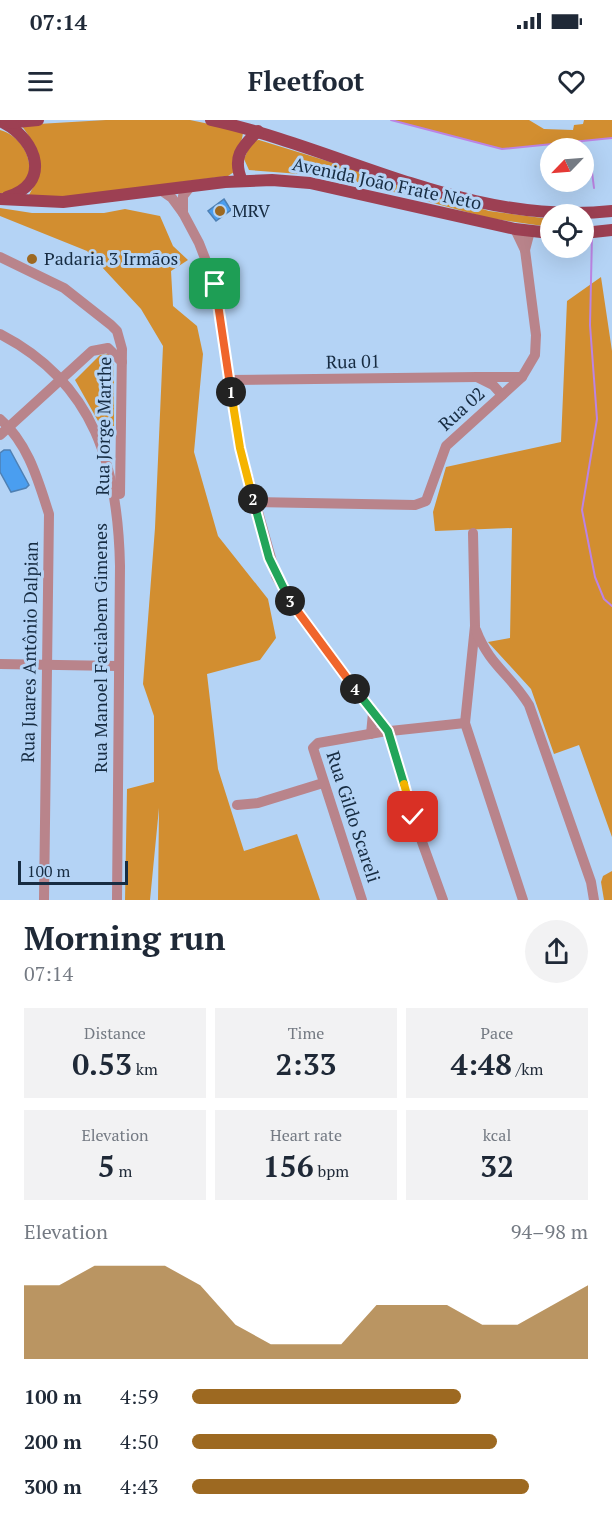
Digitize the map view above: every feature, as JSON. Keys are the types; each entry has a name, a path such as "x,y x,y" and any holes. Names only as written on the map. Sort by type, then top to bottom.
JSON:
{"main road":[{"path":"2,123 38,120"},
{"name":"Avenida João Frate Neto","path":"211,120 258,132 343,162 474,203 549,214 612,211"},
{"path":"0,199 22,192 29,183 36,160 26,137 2,123"},
{"path":"242,181 237,168 238,157 241,148 258,132"},
{"name":"Avenida João Frate Neto","path":"0,199 63,202 242,181 310,183 515,229 540,232"},
{"path":"594,232 612,230"}],"street":[{"path":"183,213 183,196 190,188"},
{"path":"162,191 172,198 183,213 199,243 215,284 240,448 269,558 284,592 388,731 413,817 443,900"},
{"name":"Rua 02","path":"253,502 421,504 430,496 446,446 522,377 531,364 536,345 525,250 515,229"},
{"name":"Rua 02","path":"525,250 530,231"},
{"name":"Rua Jorge Marthe","path":"0,257 64,288 111,325 120,339 122,362 119,518"},
{"name":"Rua Manoel Faciabem Gimenes","path":"0,334 35,355 61,380 82,405 98,433 110,468 119,518 117,900"},
{"path":"0,435 96,350 108,348 122,362"},
{"path":"477,377 493,386 502,395"},
{"name":"Rua 01","path":"229,380 522,377"},
{"name":"Rua Juares Antônio Dalpian","path":"0,419 9,427 34,465 49,514 44,900"},
{"path":"98,433 104,436 112,435 121,424"},
{"path":"473,533 475,627 465,723 523,900"},
{"path":"475,627 492,662 522,692 529,705 591,882 594,900"},
{"path":"471,668 492,662"},
{"path":"0,664 117,666"},
{"path":"373,713 371,734 465,723"},
{"name":"Rua Gildo Scareli","path":"362,900 313,753 315,745 371,734"},
{"path":"237,805 258,803 323,783"}],"shaded area":[{"path":"106,120 190,120 243,131 235,156 234,172 228,176 73,196 38,198 29,195 39,168 37,151 21,125"},
{"path":"391,120 529,120 544,129 573,130 574,125 583,124 584,120 612,120 612,138 594,140 540,138 540,145 502,149"},
{"path":"0,130 21,144 27,155 29,166 28,176 23,185 14,191 0,193"},
{"path":"259,140 489,211 540,218 540,226 488,218 339,177 249,170 244,159 252,141"},
{"path":"0,208 32,213 104,213 125,209 160,216 173,246 188,260 171,271 173,306 197,326 203,354 194,452 218,536 268,599 276,638 260,660 207,674 218,769 244,851 297,834 320,900 158,900 159,808 150,900 125,900 127,789 154,782 154,716 143,684 155,528 163,346 141,309 87,251 0,216"},
{"path":"601,277 612,351 612,837 579,745 554,754 531,689 488,642 510,638 512,528 435,531 433,512 446,467 561,442 567,301"},
{"path":"108,354 114,364 114,426 106,429 102,428 75,380 100,355"},
{"path":"612,871 612,900 604,900 601,882 603,876"}],"building":[{"name":"MRV","path":"224,199 231,210 216,221 208,211"},
{"path":"10,450 29,485 26,488 11,492 0,472 0,453"}],"waterway":[{"path":"391,120 502,149 612,138"},
{"path":"592,258 590,325 597,419 582,510 595,577 604,599 612,606"}],"place":[{"name":"MRV","path":"220,211"},
{"name":"Padaria 3 Irmãos","path":"32,259"}],"route":[{"path":"215,284 240,448 269,558 292,605 388,731 413,817"}]}
